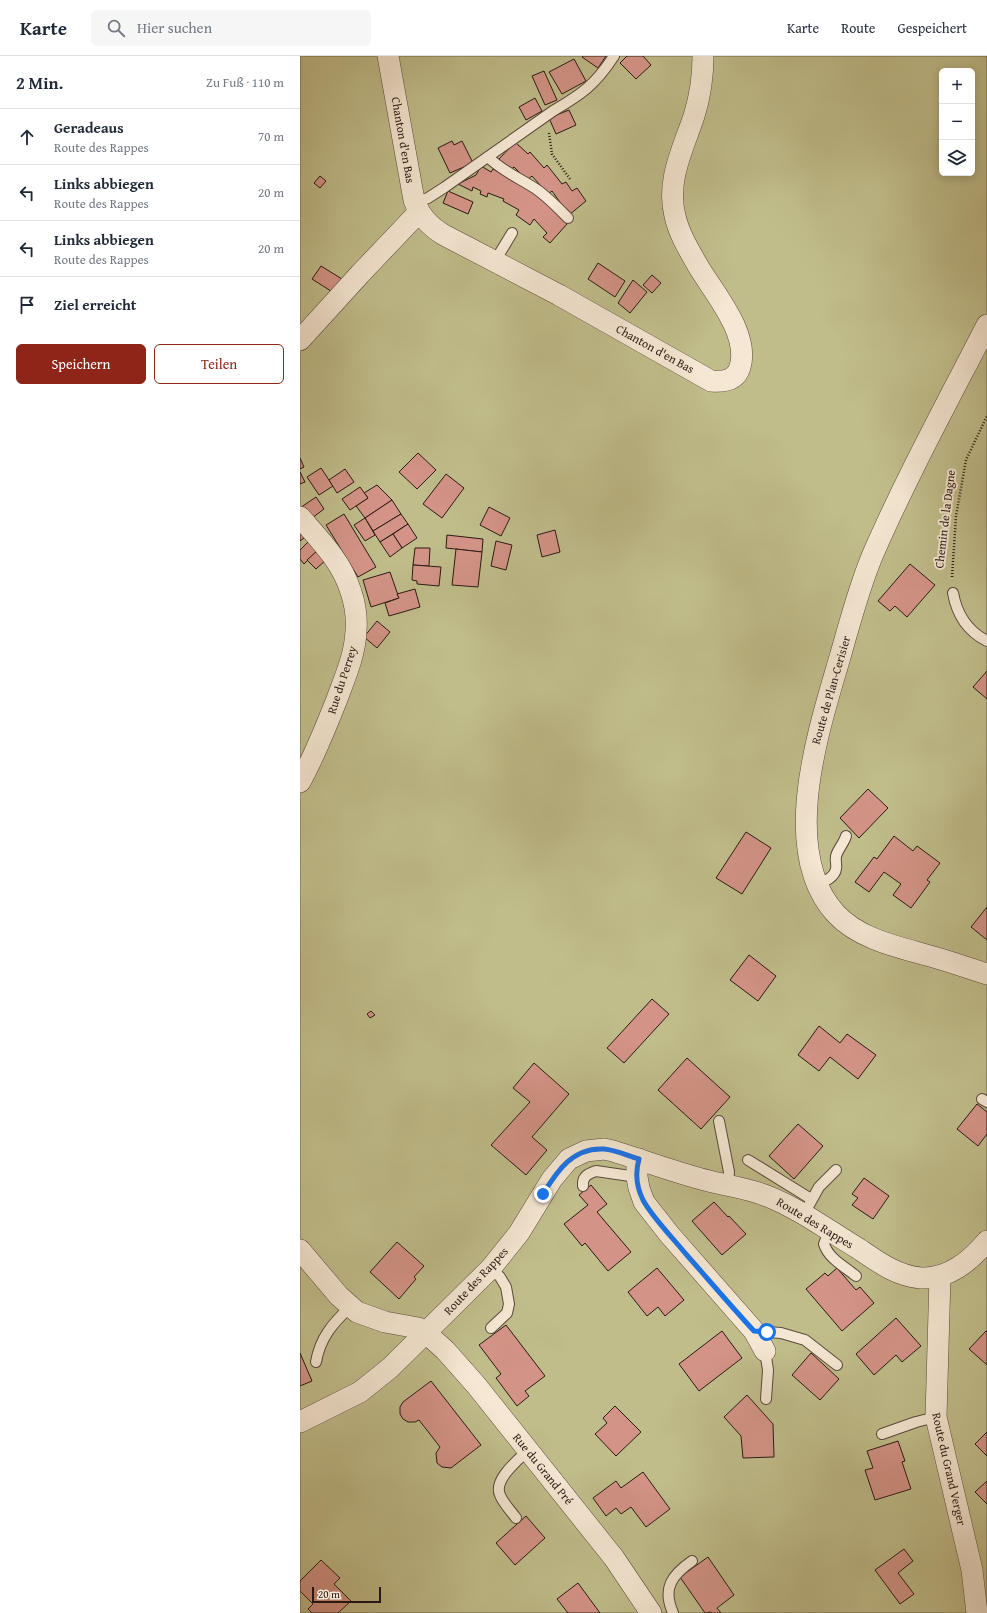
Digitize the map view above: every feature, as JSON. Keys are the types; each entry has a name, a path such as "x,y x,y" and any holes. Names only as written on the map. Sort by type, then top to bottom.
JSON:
{"street":[{"name":"Chanton d'en Bas","path":"388,56 417,207 428,224 436,230 559,295 711,381 728,380 735,377 742,362 740,340 723,305 686,245 672,205 672,182 697,102 701,81 703,56"},
{"path":"300,340 417,207"},
{"name":"Route de Plan-Cerisier","path":"987,325 885,528 862,582 822,720 811,766 807,810 807,837 810,862 817,886 823,897 837,915 860,931 880,940 987,974"},
{"name":"Rue du Perrey","path":"300,518 328,548 342,571 351,591 356,632 350,664 319,743 300,782"},
{"name":"Route des Rappes","path":"300,1422 360,1392 390,1368 491,1268 519,1232 552,1179 569,1159 586,1151 595,1149 613,1151 638,1168 728,1185 808,1207 829,1231 898,1273 922,1278 940,1276"},
{"path":"638,1168 639,1188 644,1202 669,1234 754,1331 765,1351"},
{"path":"940,1276 964,1264 987,1241"},
{"path":"300,1250 350,1307 357,1312 376,1320 418,1328 426,1333"},
{"name":"Route du Grand Verger","path":"940,1276 936,1418 972,1570 977,1613"},
{"name":"Rue du Grand Pré","path":"426,1333 445,1350 471,1379 614,1558 651,1613"}],"lane":[{"path":"417,207 591,86 601,75 614,56"},
{"path":"488,157 501,169 523,181 545,196 568,218"},
{"path":"495,261 512,233"},
{"path":"953,593 955,605 960,617 968,628 987,641"},
{"path":"817,886 834,874 836,869 836,857 846,836"},
{"path":"719,1121 729,1172 728,1185"},
{"path":"748,1160 808,1207 819,1187 836,1170"},
{"path":"583,1186 585,1177 596,1171 638,1168"},
{"path":"829,1231 824,1244 827,1251 831,1257 856,1276"},
{"path":"491,1268 500,1276 506,1287 509,1304 507,1313 491,1328"},
{"path":"316,1362 321,1343 329,1329 350,1307"},
{"path":"754,1331 781,1332 805,1340 837,1365"},
{"path":"765,1351 768,1370 766,1399"},
{"path":"882,1434 916,1422 936,1418"},
{"path":"516,1518 500,1495 498,1486 503,1476 528,1450"},
{"path":"673,1613 670,1600 671,1582 678,1571 692,1561"}],"path":[{"path":"544,118 550,138 552,154 570,179"},
{"name":"Chemin de la Dagne","path":"953,593 951,570 966,460 987,416"}],"shaded area":[{"path":"300,56 987,56 987,1613 300,1613"}],"building":[{"path":"606,56 598,68 582,57"},
{"path":"627,56 643,56 651,65 636,79 620,63"},
{"path":"574,59 586,81 562,94 549,72"},
{"path":"544,71 557,100 545,105 532,76"},
{"path":"535,98 542,111 526,120 519,107"},
{"path":"569,110 576,125 556,134 549,118"},
{"path":"452,141 454,145 462,141 473,163 450,173 438,148"},
{"path":"515,142 528,154 530,152 544,168 547,165 562,184 566,182 572,191 577,188 586,201 569,215 552,191 548,194 532,176 527,180 514,167 510,170 499,159"},
{"path":"481,166 491,172 493,169 497,171 531,191 546,203 567,224 550,243 543,237 547,233 534,219 530,225 516,215 519,210 503,201 504,199 488,193 487,197 480,194 481,191 473,187 472,191 458,184 476,175"},
{"path":"320,176 326,181 320,188 314,183"},
{"path":"448,191 473,202 468,214 443,203"},
{"path":"598,263 625,281 615,297 588,279"},
{"path":"321,266 342,279 334,293 312,279"},
{"path":"652,275 661,283 652,293 643,285"},
{"path":"633,280 647,292 630,313 618,303"},
{"path":"418,453 436,470 417,489 399,472"},
{"path":"300,458 304,467 300,469"},
{"path":"321,468 333,486 319,495 307,477"},
{"path":"345,469 354,482 337,493 329,480"},
{"path":"300,472 305,482 300,484"},
{"path":"446,474 464,488 442,518 423,504"},
{"path":"377,485 392,500 365,518 356,506 368,498 364,493"},
{"path":"360,487 368,498 350,510 342,499"},
{"path":"316,497 324,509 308,521 300,508"},
{"path":"392,500 401,514 373,531 365,518"},
{"path":"489,507 510,518 501,536 480,525"},
{"path":"344,514 376,567 358,577 326,525"},
{"path":"401,514 408,524 380,542 373,531"},
{"path":"365,518 375,535 365,541 354,525"},
{"path":"408,524 417,538 402,548 393,534"},
{"path":"300,526 308,535 300,541"},
{"path":"555,530 560,552 542,557 537,535"},
{"path":"393,534 402,548 390,557 380,542"},
{"path":"447,535 483,539 482,552 446,548"},
{"path":"310,540 319,549 304,564 300,559 300,550"},
{"path":"496,541 512,545 506,570 491,566"},
{"path":"415,548 430,548 429,566 413,565"},
{"path":"319,549 328,558 316,569 307,560"},
{"path":"456,549 482,552 478,587 452,585"},
{"path":"910,564 935,585 907,617 895,606 890,611 878,601"},
{"path":"413,565 441,567 439,586 417,584 417,581 412,580"},
{"path":"390,572 399,598 371,607 363,580"},
{"path":"415,589 420,607 389,616 385,603 399,598 397,594"},
{"path":"377,621 390,632 377,648 364,637"},
{"path":"987,671 987,699 973,687"},
{"path":"868,789 888,808 859,838 840,818"},
{"path":"746,832 771,848 742,894 716,878"},
{"path":"894,836 913,851 917,846 940,863 927,880 930,882 911,908 893,895 901,884 884,872 869,892 855,882 874,857 877,859"},
{"path":"987,907 987,940 971,927"},
{"path":"749,955 776,976 758,1001 730,980"},
{"path":"652,999 669,1014 624,1063 607,1048"},
{"path":"371,1011 375,1015 370,1018 367,1014"},
{"path":"819,1026 840,1043 847,1034 876,1055 858,1079 830,1057 819,1071 798,1055"},
{"path":"687,1058 730,1097 701,1129 658,1090"},
{"path":"534,1063 569,1094 532,1137 547,1150 526,1175 491,1145 530,1102 513,1088"},
{"path":"977,1104 987,1112 987,1134 978,1146 957,1129"},
{"path":"798,1124 823,1146 794,1179 769,1156"},
{"path":"864,1178 889,1196 873,1219 852,1205 858,1198 852,1194"},
{"path":"591,1185 607,1204 597,1212 631,1252 608,1271 585,1243 582,1246 564,1224 588,1205 579,1195"},
{"path":"714,1202 746,1234 722,1255 692,1221"},
{"path":"397,1242 424,1266 414,1277 416,1279 399,1299 370,1272"},
{"path":"657,1268 684,1300 665,1316 658,1307 647,1316 628,1292"},
{"path":"837,1268 856,1290 860,1287 874,1303 842,1331 806,1289 825,1273 828,1276"},
{"path":"896,1318 921,1346 902,1362 896,1355 874,1375 856,1354"},
{"path":"506,1325 545,1376 525,1391 529,1396 517,1406 496,1378 501,1374 479,1345"},
{"path":"722,1331 742,1358 699,1391 679,1364"},
{"path":"987,1331 987,1365 969,1349"},
{"path":"300,1353 312,1381 300,1386"},
{"path":"811,1353 839,1379 820,1400 792,1375"},
{"path":"431,1381 481,1445 451,1468 442,1467 437,1463 436,1453 440,1447 419,1420 415,1422 408,1422 403,1419 400,1414 400,1407 403,1402"},
{"path":"747,1395 773,1424 774,1457 743,1458 741,1436 724,1417"},
{"path":"615,1406 641,1432 616,1456 595,1434 607,1423 603,1418"},
{"path":"987,1432 987,1456 975,1444"},
{"path":"898,1441 905,1461 902,1462 911,1489 875,1500 865,1470 873,1468 867,1451"},
{"path":"643,1472 670,1509 646,1527 631,1507 621,1514 616,1508 606,1516 593,1498 616,1481 621,1488"},
{"path":"987,1481 987,1504 975,1492"},
{"path":"526,1516 545,1538 515,1565 496,1543"},
{"path":"904,1549 913,1561 898,1573 914,1594 900,1604 875,1570"},
{"path":"708,1557 734,1595 717,1608 721,1613 705,1613 680,1577"},
{"path":"321,1560 340,1578 334,1584 351,1601 338,1613 312,1613 308,1609 313,1604 300,1591 300,1581"},
{"path":"578,1583 600,1613 568,1613 557,1599"}],"route":[{"path":"543,1194 552,1179 563,1166 569,1159 577,1154 595,1149 604,1149 639,1159 637,1177 640,1194 644,1202 669,1234 754,1331 767,1332"}]}
